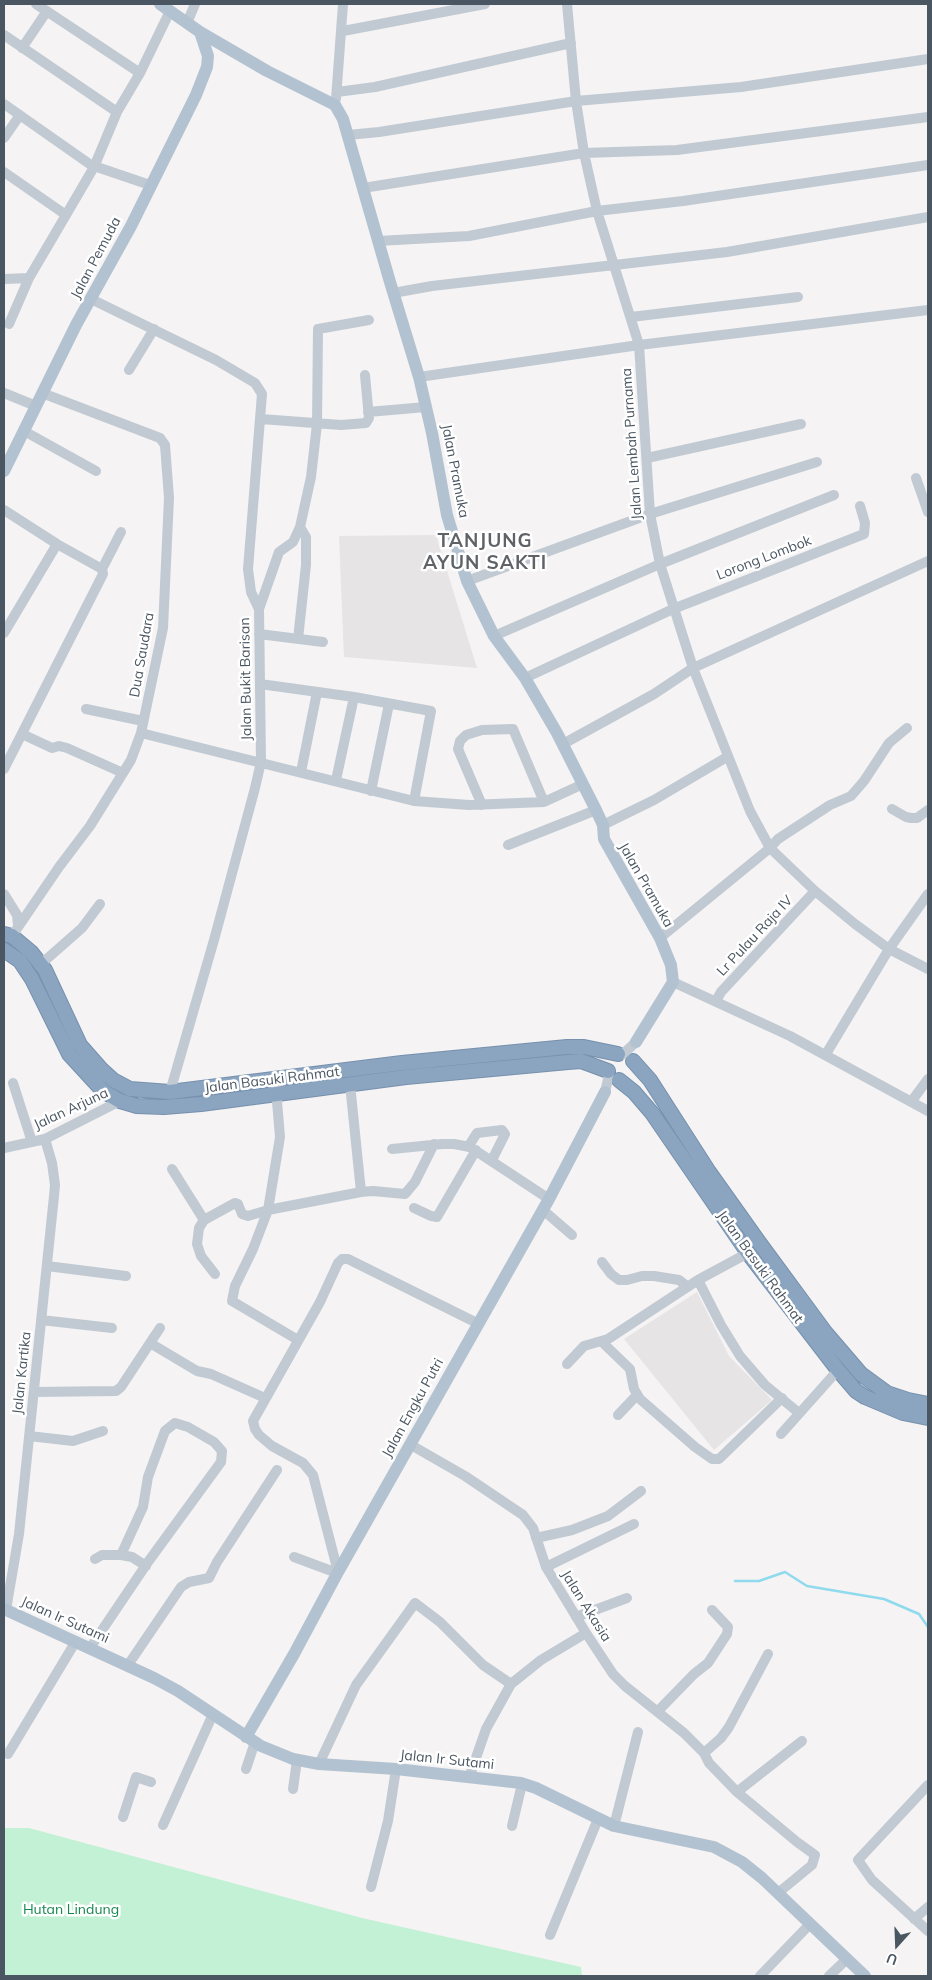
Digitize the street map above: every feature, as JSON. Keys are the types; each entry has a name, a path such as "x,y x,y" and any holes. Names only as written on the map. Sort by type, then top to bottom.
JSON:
{"highway":[{"name":"Jalan Basuki Rahmat","path":"11,932 31,952 45,970 80,1045 102,1070 114,1080 130,1088 170,1092 402,1063 567,1047 584,1047 626,1057 650,1080 838,1370 856,1391 865,1397 903,1413 928,1411"},
{"name":"Jalan Basuki Rahmat","path":"4,950 20,961 32,979 69,1054 103,1091 120,1101 138,1106 164,1107 416,1076 568,1062 581,1062 613,1077 634,1092 652,1113 748,1253 802,1312 825,1332 868,1380 887,1393 928,1411"},
{"path":"46,1004 59,999"},
{"path":"614,1055 626,1057 632,1074 625,1080 613,1077 608,1061 614,1055"}],"main road":[{"path":"165,8 200,32 267,71 336,99"},
{"path":"200,32 208,56 222,45"},
{"name":"Jalan Pemuda","path":"4,471 8,453 24,431 91,299 131,226 196,95 207,67 208,56"},
{"name":"Jalan Pramuka","path":"336,99 419,377 447,515 467,581 494,636 525,678 563,744 596,810 602,825 604,840 660,938 671,965 673,982"},
{"path":"636,1042 673,982"},
{"name":"Jalan Engku Putri","path":"250,1740 337,1572 411,1445 477,1323 546,1204 605,1092"},
{"name":"Jalan Ir Sutami","path":"5,1610 128,1665 178,1691 250,1740 271,1751 297,1760 319,1764 396,1769 522,1784 545,1792 614,1826 714,1847 742,1862 778,1893 866,1976"}],"street":[{"path":"36,4 140,73"},
{"path":"187,22 195,4"},
{"path":"343,4 343,31 336,99 375,87 571,43"},
{"path":"343,31 486,4"},
{"name":"Jalan Lembah Purnama","path":"567,4 576,101 584,153 597,210 639,345 650,514 660,564 693,668 750,811 770,848 815,891 889,949 928,969"},
{"path":"9,324 29,278 94,167 117,112 140,73 165,8"},
{"path":"22,48 47,11"},
{"path":"4,35 117,112"},
{"path":"348,135 379,132 576,101 741,87 928,59"},
{"path":"4,104 94,167 150,185"},
{"path":"4,138 20,115"},
{"path":"363,188 584,153 677,150 928,116"},
{"path":"378,241 469,236 597,210 683,201 928,165"},
{"path":"4,172 66,215"},
{"path":"393,293 432,286 727,252 928,217"},
{"path":"4,279 29,278"},
{"path":"631,317 798,297"},
{"name":"Jalan Bukit Barisan","path":"91,299 216,360 255,383 262,394 248,569 251,592 259,609 261,762 256,788 170,1092"},
{"path":"419,377 639,345 928,310"},
{"path":"259,609 279,552 293,542 300,527 311,477 317,424 318,329 368,320"},
{"path":"129,370 154,329"},
{"path":"261,419 341,426 366,423 369,418 365,375"},
{"path":"4,393 36,406"},
{"name":"Dua Saudara","path":"11,932 90,826 131,760 141,733 164,628 169,498 165,445 160,438 42,394"},
{"path":"368,412 426,407"},
{"path":"647,458 800,424"},
{"path":"24,431 96,471"},
{"path":"467,581 650,514 817,462"},
{"path":"916,478 928,512"},
{"path":"494,636 660,564 834,495"},
{"name":"Lorong Lombok","path":"525,678 673,609 864,534 865,523 860,506"},
{"path":"4,510 57,544 102,569"},
{"path":"298,639 306,565 306,537 300,527"},
{"path":"4,769 103,574 102,569 121,532"},
{"path":"4,633 8,616 57,544"},
{"path":"563,744 654,694 693,668 928,561"},
{"path":"259,634 323,642"},
{"path":"260,684 354,697 431,711 414,801"},
{"path":"301,772 318,692"},
{"path":"336,780 354,697"},
{"path":"371,791 389,704"},
{"path":"86,709 143,721"},
{"path":"660,938 770,848 778,839 808,822 830,804 851,796 864,781 889,743 907,728"},
{"path":"482,805 458,749 460,741 466,735 482,730 513,729 544,802"},
{"path":"141,733 336,780 371,791 414,801 482,805 544,802 583,784"},
{"path":"22,734 52,748 59,746 67,748 123,773"},
{"path":"602,825 654,800 727,757"},
{"path":"892,809 911,818 916,818 928,810"},
{"path":"508,845 596,810"},
{"name":"Lr Pulau Raja IV","path":"716,1001 722,992 815,891"},
{"path":"4,894 17,915 11,932"},
{"path":"826,1054 889,949 928,894"},
{"path":"41,964 82,928 100,904"},
{"path":"673,982 826,1054 928,1111"},
{"path":"626,1057 636,1042"},
{"path":"605,1092 613,1077"},
{"path":"276,1078 279,1147 268,1210 235,1286 232,1301 298,1340"},
{"path":"911,1102 928,1079"},
{"path":"12,1083 32,1142"},
{"path":"350,1084 361,1192"},
{"name":"Jalan Arjuna","path":"4,1148 45,1139 120,1101"},
{"path":"414,1208 437,1217 478,1133 502,1130 505,1134 492,1160"},
{"name":"Jalan Kartika","path":"5,1610 19,1534 54,1186 52,1163 45,1139"},
{"path":"215,1274 201,1256 197,1244 199,1228 204,1220 235,1203 238,1204 245,1216 361,1192 373,1191 405,1194 415,1182 434,1144"},
{"path":"392,1149 434,1144 454,1144 472,1148 492,1160 546,1204 572,1236"},
{"path":"172,1168 204,1220"},
{"path":"567,1364 584,1346 602,1342 698,1280 748,1253"},
{"path":"337,1572 313,1475 303,1463 272,1446 255,1430 253,1421 320,1302 338,1263 348,1259 477,1323"},
{"path":"602,1262 611,1274 619,1280 654,1276 678,1280 688,1287"},
{"path":"47,1266 126,1276"},
{"path":"698,1280 721,1325 755,1376 799,1413"},
{"path":"41,1320 112,1328"},
{"path":"34,1392 116,1391 121,1387 160,1328"},
{"path":"602,1342 630,1370 634,1389 640,1399 695,1447 712,1459 719,1460 782,1398"},
{"path":"150,1343 197,1371 211,1374 265,1398"},
{"path":"781,1434 838,1370"},
{"path":"618,1415 637,1395"},
{"path":"90,1648 221,1462 222,1451 214,1442 188,1427 175,1423 166,1431 148,1477 143,1507 121,1555"},
{"path":"30,1436 73,1441 103,1432"},
{"name":"Jalan Akasia","path":"411,1445 465,1476 510,1506 528,1521 546,1567 613,1674 625,1686 658,1711 704,1753 709,1763 737,1792 815,1855 812,1865 778,1893"},
{"path":"128,1665 181,1587 189,1582 209,1578 217,1562 277,1470"},
{"path":"536,1538 572,1530 608,1516 641,1491"},
{"path":"546,1567 634,1524"},
{"path":"95,1559 102,1554 121,1555 132,1557 146,1566"},
{"path":"294,1557 337,1572"},
{"path":"576,1617 627,1598"},
{"path":"319,1764 356,1685 416,1603 440,1622 483,1665 511,1684"},
{"path":"658,1711 694,1674 708,1663 727,1634 728,1627 712,1610"},
{"path":"469,1778 486,1729 511,1684 541,1660 586,1633"},
{"path":"8,1754 76,1641"},
{"path":"704,1753 721,1738 729,1727 768,1654"},
{"path":"163,1825 213,1714"},
{"path":"614,1826 638,1732"},
{"path":"246,1769 250,1740"},
{"path":"737,1792 802,1741"},
{"path":"293,1789 297,1760"},
{"path":"371,1887 386,1828 396,1769"},
{"path":"123,1817 136,1777 152,1782"},
{"path":"512,1826 522,1784"},
{"path":"928,1785 858,1860 872,1880 928,1932"},
{"path":"550,1935 598,1819"},
{"path":"914,1919 928,1907"},
{"path":"760,1976 810,1924"},
{"path":"829,1976 847,1959"}],"shaded area":[{"path":"436,535 477,668 344,657 339,536"},
{"path":"697,1292 729,1356 772,1400 714,1450 624,1339"}],"green space":[{"name":"Hutan Lindung","path":"4,1828 29,1828 362,1918 581,1967 582,1976 4,1976"}],"waterway":[{"path":"735,1581 759,1581 785,1572 807,1586 884,1599 919,1614 928,1627"}],"district":[{"name":"TANJUNG AYUN SAKTI","path":"485,552"}]}
